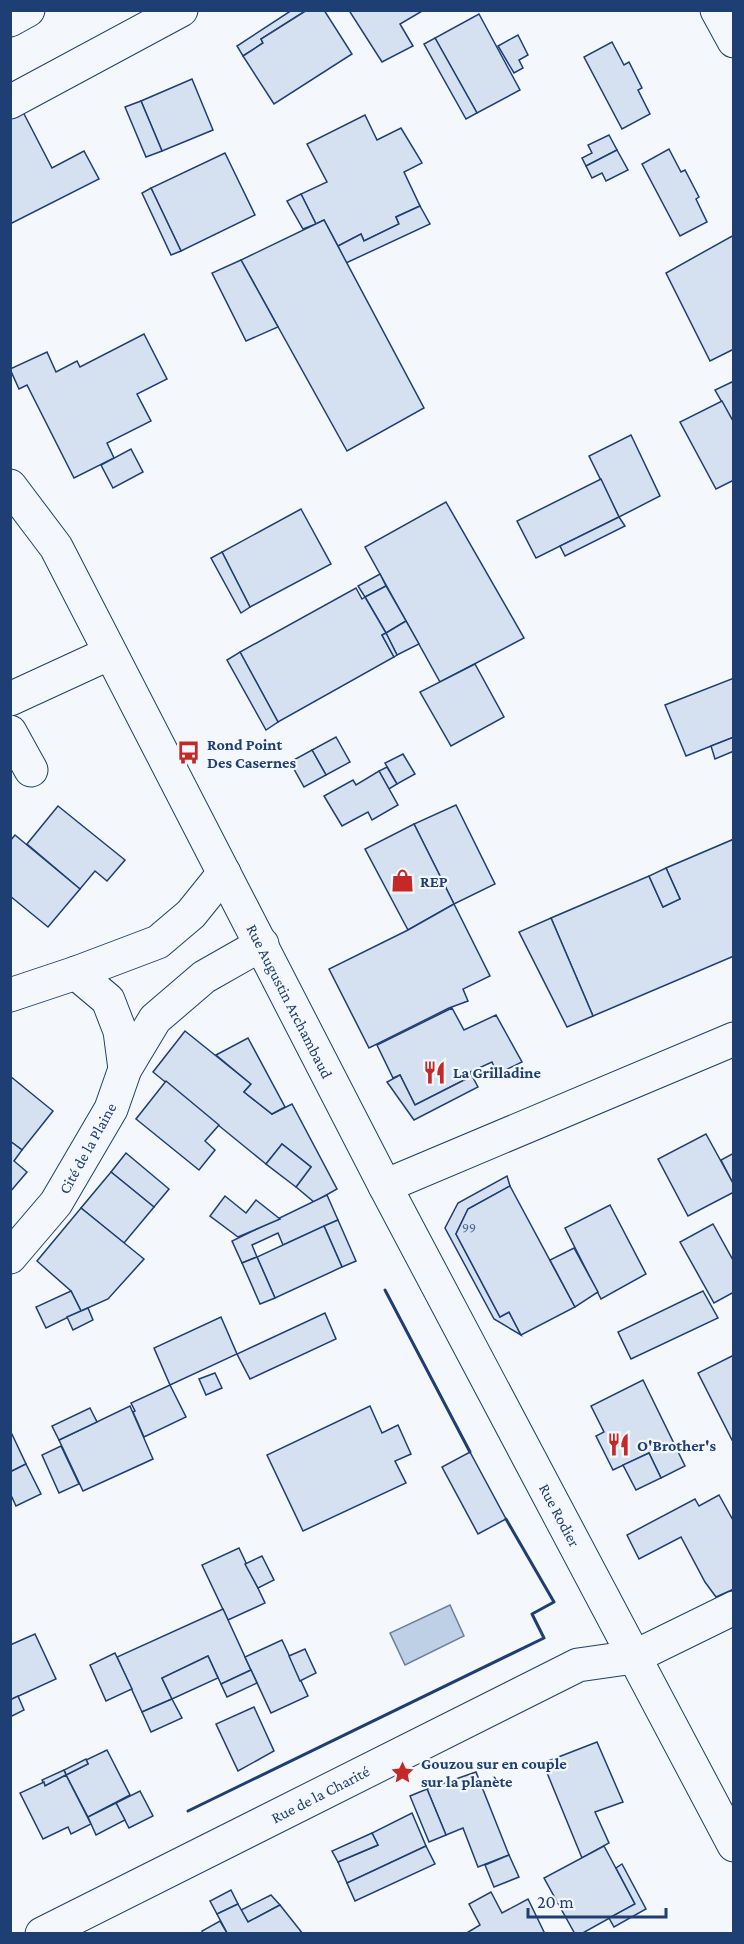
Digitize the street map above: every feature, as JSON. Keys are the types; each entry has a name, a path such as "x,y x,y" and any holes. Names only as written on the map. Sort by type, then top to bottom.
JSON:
{"street":[{"path":"10,20 28,10"},
{"path":"10,102 182,10"},
{"path":"717,10 734,41"},
{"name":"Rue Augustin Archambaud","path":"10,486 56,547 385,1186"},
{"path":"10,699 110,653"},
{"path":"10,732 30,770"},
{"path":"10,995 158,942 191,914 224,873"},
{"name":"Cité de la Plaine","path":"10,1257 56,1203 111,1109 124,1069 155,1019 204,977 262,944"},
{"path":"76,973 108,1000 120,1031 124,1069"},
{"path":"385,1186 734,1039"},
{"name":"Rue Rodier","path":"385,1186 734,1845"},
{"name":"Rue de la Charité","path":"42,1934 578,1665 634,1657 734,1608"}],"water":[{"path":"450,1605 464,1636 405,1665 390,1633"}],"building":[{"path":"292,10 307,10 261,39 263,43 243,56 237,46"},
{"path":"307,10 324,10 352,54 274,104 243,56 263,43 261,39"},
{"path":"353,10 424,10 400,24 413,46 382,62 350,12"},
{"path":"479,14 520,90 477,113 435,38"},
{"path":"518,35 528,55 519,60 523,68 514,73 498,46"},
{"path":"435,38 477,113 466,119 424,44"},
{"path":"612,42 624,65 629,62 642,88 638,90 650,114 622,129 584,57"},
{"path":"192,79 213,130 162,151 141,101"},
{"path":"141,101 162,151 146,157 125,107"},
{"path":"22,110 52,168 84,151 99,179 10,224 10,116"},
{"path":"365,115 377,140 401,128 421,161 422,163 404,172 420,206 396,217 399,224 364,241 361,234 338,246 324,220 316,224 301,194 327,182 307,144"},
{"path":"609,135 617,150 586,166 582,158 592,153 588,145"},
{"path":"669,149 681,172 685,170 699,197 696,199 707,222 680,236 642,164"},
{"path":"617,150 628,170 606,181 602,173 592,178 586,166"},
{"path":"225,153 255,215 181,251 151,188"},
{"path":"151,188 181,251 171,255 142,193"},
{"path":"301,194 316,224 303,229 287,201"},
{"path":"420,206 430,224 346,263 338,246 361,234 364,241 399,224 396,217"},
{"path":"324,220 424,408 347,451 241,260"},
{"path":"734,235 734,349 710,361 666,273"},
{"path":"241,260 278,327 246,341 212,273"},
{"path":"144,334 167,379 137,394 151,421 107,443 114,458 74,478 27,385 19,389 10,369 47,352 56,372 77,361 80,367"},
{"path":"734,381 734,423 715,390"},
{"path":"722,401 734,423 734,480 716,489 680,422"},
{"path":"631,435 660,496 619,517 589,456"},
{"path":"131,449 143,472 113,488 101,465"},
{"path":"601,479 619,517 536,558 517,521"},
{"path":"446,502 524,638 440,682 365,547"},
{"path":"301,509 331,564 250,607 222,552"},
{"path":"619,517 625,526 565,556 560,546"},
{"path":"222,552 250,607 241,613 211,558"},
{"path":"380,574 386,586 365,597 358,586"},
{"path":"386,586 406,621 386,633 365,597"},
{"path":"356,588 362,599 365,597 386,633 382,635 394,657 278,722 240,652"},
{"path":"406,621 419,644 397,655 386,633"},
{"path":"386,633 397,655 394,657 382,635"},
{"path":"240,652 278,722 266,730 227,660"},
{"path":"475,664 504,717 451,746 420,692"},
{"path":"734,678 734,737 686,756 665,705"},
{"path":"336,737 350,762 326,775 312,750"},
{"path":"734,737 734,751 715,759 711,746"},
{"path":"312,750 326,775 304,787 290,762"},
{"path":"403,754 415,774 397,784 385,763"},
{"path":"387,767 397,784 389,789 379,771"},
{"path":"379,771 398,805 372,820 368,812 342,826 324,796 353,780 356,785"},
{"path":"456,805 495,884 454,904 414,824"},
{"path":"58,806 125,860 107,881 95,871 80,889 27,844"},
{"path":"414,824 454,904 408,930 365,849"},
{"path":"15,835 80,889 48,927 10,896 10,841"},
{"path":"734,839 734,956 593,1016 551,918 649,876 663,907 680,899 666,868"},
{"path":"666,868 680,899 663,907 649,876"},
{"path":"454,904 490,976 463,989 468,1001 449,1008 369,1048 329,969 408,930"},
{"path":"551,918 593,1016 567,1027 519,932"},
{"path":"452,1008 464,1030 496,1015 522,1062 497,1074 492,1062 470,1072 472,1076 415,1105 400,1075 393,1078 377,1045"},
{"path":"185,1031 251,1084 244,1092 272,1114 292,1104 337,1189 314,1202 296,1187 311,1167 282,1144 266,1164 153,1072"},
{"path":"248,1038 285,1107 272,1114 244,1092 251,1084 216,1055"},
{"path":"400,1075 415,1105 472,1076 478,1087 414,1120 387,1082"},
{"path":"10,1076 53,1111 22,1150 10,1141"},
{"path":"166,1081 219,1125 205,1141 215,1150 199,1170 136,1119"},
{"path":"706,1134 734,1185 734,1192 688,1216 658,1159"},
{"path":"10,1141 22,1150 14,1161 27,1172 10,1192"},
{"path":"282,1144 311,1167 296,1187 266,1164"},
{"path":"126,1153 169,1189 154,1207 111,1172"},
{"path":"734,1153 734,1185 721,1160"},
{"path":"111,1172 154,1207 124,1243 81,1208"},
{"path":"507,1176 510,1186 468,1209 456,1234 500,1317 509,1312 521,1335 494,1319 445,1228 458,1203"},
{"path":"510,1186 575,1307 521,1335 509,1312 500,1317 456,1234 468,1209"},
{"path":"327,1195 338,1220 283,1245 278,1233 252,1245 257,1257 242,1263 232,1241"},
{"path":"225,1196 246,1213 256,1200 280,1219 238,1237 210,1216"},
{"path":"610,1205 646,1274 601,1299 565,1228"},
{"path":"81,1208 144,1259 108,1299 81,1311 71,1291 37,1261"},
{"path":"338,1220 356,1261 342,1267 324,1226"},
{"path":"713,1224 734,1262 734,1292 714,1303 680,1242"},
{"path":"324,1226 342,1267 275,1298 257,1257"},
{"path":"574,1248 598,1292 575,1307 550,1260"},
{"path":"257,1257 275,1298 260,1304 242,1263"},
{"path":"71,1291 81,1311 46,1328 36,1307"},
{"path":"703,1291 718,1318 631,1359 618,1332"},
{"path":"88,1308 93,1320 73,1330 67,1317"},
{"path":"325,1313 336,1339 250,1379 237,1354"},
{"path":"221,1317 237,1354 170,1385 154,1348"},
{"path":"734,1355 734,1439 732,1440 698,1373"},
{"path":"215,1373 222,1388 206,1395 199,1379"},
{"path":"643,1380 685,1466 661,1478 649,1453 613,1470 596,1436 604,1432 591,1406"},
{"path":"170,1385 186,1417 144,1437 131,1403"},
{"path":"130,1406 153,1459 83,1491 59,1440"},
{"path":"370,1406 382,1433 398,1425 411,1454 395,1461 406,1483 303,1531 267,1455"},
{"path":"90,1408 97,1422 59,1440 52,1426"},
{"path":"10,1430 26,1464 10,1472"},
{"path":"61,1446 79,1484 59,1493 42,1455"},
{"path":"470,1452 506,1519 478,1534 442,1467"},
{"path":"649,1453 661,1478 636,1490 623,1465"},
{"path":"26,1464 41,1494 16,1506 10,1493 10,1472"},
{"path":"719,1495 734,1522 734,1589 716,1597 705,1582 681,1537 639,1559 627,1535 695,1499 699,1506"},
{"path":"239,1548 265,1603 228,1620 202,1565"},
{"path":"262,1556 274,1580 258,1588 245,1564"},
{"path":"223,1609 251,1670 221,1684 208,1656 162,1678 172,1699 142,1712 117,1657"},
{"path":"35,1634 56,1679 10,1700 10,1645"},
{"path":"282,1640 308,1696 271,1713 245,1657"},
{"path":"305,1649 316,1673 300,1681 289,1656"},
{"path":"115,1653 132,1689 106,1701 90,1665"},
{"path":"208,1656 218,1678 172,1699 162,1678"},
{"path":"251,1670 257,1683 227,1697 221,1684"},
{"path":"18,1696 24,1710 10,1717 10,1700"},
{"path":"172,1699 182,1718 151,1732 142,1712"},
{"path":"254,1707 274,1751 238,1771 216,1724"},
{"path":"597,1742 623,1802 595,1812 609,1843 582,1858 543,1763"},
{"path":"107,1750 130,1795 88,1817 66,1775 88,1764 86,1760"},
{"path":"86,1759 88,1764 66,1775 64,1770"},
{"path":"64,1770 66,1775 45,1786 42,1780"},
{"path":"476,1772 509,1855 478,1867 463,1828 446,1835 427,1789"},
{"path":"66,1775 91,1824 71,1834 68,1827 43,1839 20,1793 44,1782 45,1786"},
{"path":"427,1789 446,1835 429,1842 410,1796"},
{"path":"140,1791 153,1816 129,1828 116,1803"},
{"path":"116,1803 125,1820 96,1835 88,1817"},
{"path":"412,1813 426,1846 347,1883 338,1862 378,1845 372,1833"},
{"path":"372,1833 378,1845 338,1862 332,1851"},
{"path":"426,1846 435,1864 355,1901 347,1883"},
{"path":"604,1846 635,1904 581,1934 575,1934 544,1878"},
{"path":"509,1855 519,1877 494,1887 485,1865"},
{"path":"622,1864 646,1909 614,1927 609,1918 635,1904 616,1868"},
{"path":"231,1890 238,1904 217,1914 210,1901"},
{"path":"491,1892 502,1913 528,1899 545,1934 465,1934 480,1925 469,1904"},
{"path":"271,1895 280,1905 248,1922 241,1910"},
{"path":"238,1904 248,1922 280,1905 303,1934 225,1934 227,1933 217,1914"},
{"path":"220,1921 227,1933 203,1934 202,1931"}],"wall":[{"path":"385,1290 470,1452"},
{"path":"188,1811 544,1638 532,1614 554,1602 506,1519"}],"place":[{"name":"Rond Point Des Casernes","path":"189,753"},
{"name":"REP","path":"402,881"},
{"name":"La Grilladine","path":"435,1072"},
{"name":"O'Brother's","path":"619,1445"},
{"name":"Gouzou sur en couple sur la planète","path":"403,1772"}]}
